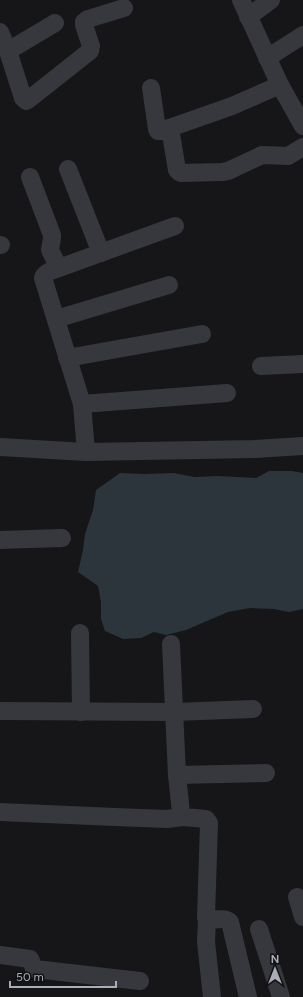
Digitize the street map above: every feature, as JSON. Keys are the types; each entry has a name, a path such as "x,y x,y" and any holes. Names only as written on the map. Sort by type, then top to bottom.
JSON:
{"street":[{"path":"241,0 280,85 303,126"},
{"path":"248,17 271,0"},
{"path":"0,32 8,51 23,98 26,101 90,52 91,46 84,22 124,8"},
{"path":"8,51 55,23"},
{"path":"267,58 303,35"},
{"path":"151,88 157,129 158,131 161,131 232,106 280,85"},
{"path":"170,128 177,170 181,173 228,171 262,155 288,156 303,147"},
{"path":"68,169 101,253"},
{"path":"30,177 52,235 50,250 59,268"},
{"path":"86,452 82,404 56,320 44,275 59,268 175,226"},
{"path":"56,320 169,285"},
{"path":"68,358 202,334"},
{"path":"261,366 303,364"},
{"path":"82,404 228,393"},
{"path":"0,447 86,452 303,446"},
{"path":"0,540 62,538"},
{"path":"80,633 81,712"},
{"path":"171,644 178,775 181,813 183,817"},
{"path":"0,711 175,712 254,708"},
{"path":"178,775 266,773"},
{"path":"0,812 130,818 183,817 206,819 209,823 206,942 212,997"},
{"path":"297,897 303,917"},
{"path":"206,919 226,919 230,922 248,997"},
{"path":"259,929 281,997"},
{"path":"0,955 30,959 34,968 140,980"}],"shaded area":[{"path":"269,471 291,471 303,473 303,609 289,612 274,609 250,608 228,612 186,630 166,635 154,632 141,638 123,639 105,631 101,619 101,602 98,586 78,572 85,534 93,510 96,490 120,473 174,473 194,477 218,476 256,478"}]}
